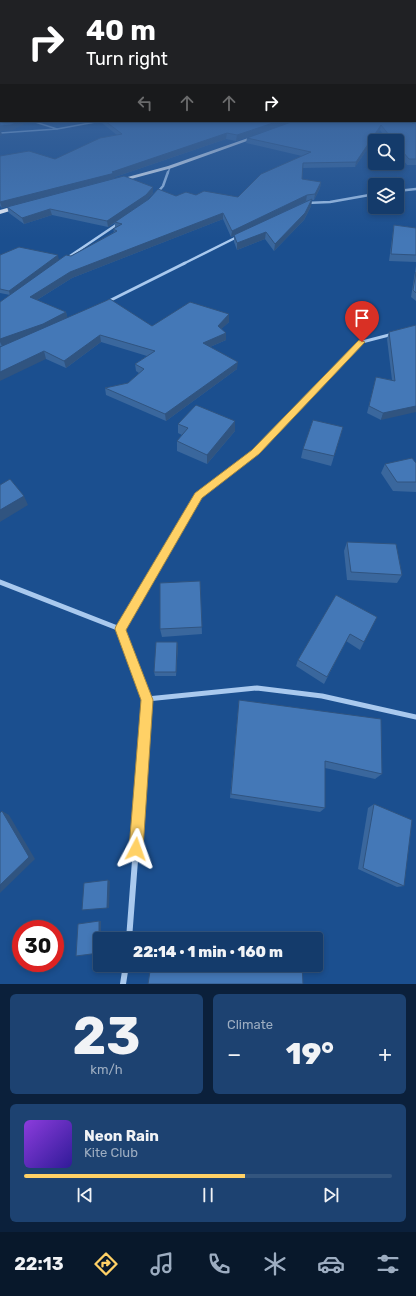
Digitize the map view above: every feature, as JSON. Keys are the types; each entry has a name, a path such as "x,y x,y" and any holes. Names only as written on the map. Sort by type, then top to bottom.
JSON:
{"main road":[{"path":"108,183 170,167 227,147"},
{"path":"0,212 31,204"}],"street":[{"path":"153,197 163,186 170,167"},
{"path":"404,190 416,189"},
{"path":"301,206 307,203 330,202 368,195"},
{"path":"61,262 124,220"},
{"path":"100,305 243,234"},
{"path":"120,629 198,496 256,452 362,342 396,334"},
{"path":"0,582 120,629 147,700 130,932"},
{"path":"147,700 257,688 322,696 416,717"},
{"path":"123,984 125,972"}],"building":[{"path":"81,147 186,147 112,172 115,173 0,202 0,156 29,151 55,159"},
{"path":"288,147 366,147 356,162 303,163 302,179 321,182 315,194 307,195 232,231 223,213 70,272 30,297 66,312 43,324 0,339 0,302 66,255 71,256 117,231 113,229 122,224 115,222 149,199 158,189 176,196 186,192 196,195 204,191 238,197 261,174 311,152"},
{"path":"404,147 416,147 416,159 409,159 404,153"},
{"path":"124,176 153,187 146,195 107,221 50,209 22,218 7,207"},
{"path":"312,199 305,213 275,244 266,232 237,243 234,235"},
{"path":"394,225 416,228 416,255 391,254"},
{"path":"19,247 58,255 9,291 0,289 0,255"},
{"path":"416,272 416,293 413,290"},
{"path":"110,299 152,326 190,302 229,314 218,326 226,333 203,343 238,362 165,414 105,388 128,383 144,369 135,364 155,351 100,335 64,361 44,351 0,372 0,347"},
{"path":"416,325 416,406 383,413 369,406 376,377 395,381 389,332"},
{"path":"196,405 235,421 207,455 177,441 188,428 178,424"},
{"path":"313,420 343,427 334,456 303,449"},
{"path":"412,458 416,463 416,482 397,482 385,464"},
{"path":"10,479 24,496 0,510 0,485"},
{"path":"347,542 396,544 402,575 351,572"},
{"path":"200,581 202,627 160,629 160,583"},
{"path":"336,595 377,617 364,642 350,634 327,677 298,660"},
{"path":"156,642 177,642 176,672 154,672"},
{"path":"239,700 381,719 382,774 325,761 325,808 231,794"},
{"path":"374,804 412,820 404,886 363,868"},
{"path":"2,811 29,857 0,885 0,813"},
{"path":"108,880 107,908 82,910 84,883"},
{"path":"99,921 99,932 93,932 93,954 76,956 78,924"},
{"path":"150,972 302,972 303,984 148,984"}],"route":[{"path":"136,849 147,700 120,629 198,496 256,452 362,342"}]}
